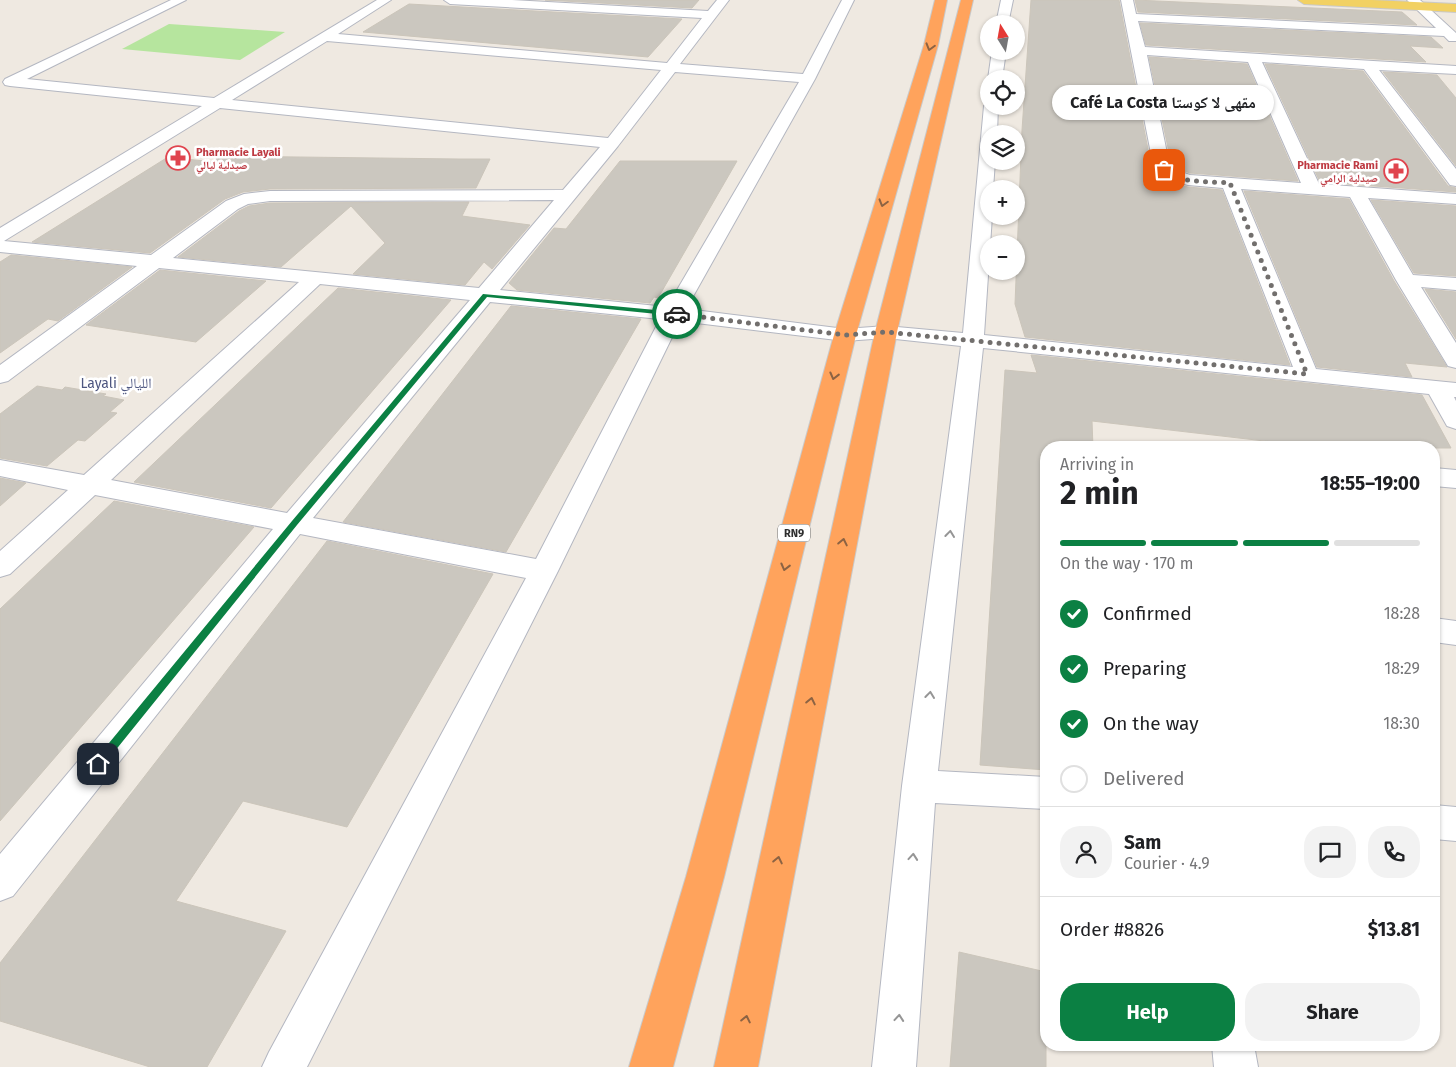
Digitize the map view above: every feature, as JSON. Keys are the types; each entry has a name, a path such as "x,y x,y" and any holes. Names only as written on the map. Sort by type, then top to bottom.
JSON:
{"highway":[{"name":"RN9","path":"651,1067 705,877 845,335 903,133 931,45 941,0"},
{"path":"736,1067 886,332 967,0"}],"main road":[{"path":"1304,0 1417,3 1456,8"},
{"path":"1438,0 1456,1"}],"street":[{"path":"6,85 180,0"},
{"path":"0,236 384,0"},
{"path":"450,0 717,7"},
{"path":"284,1067 544,571 673,314 808,78 848,0"},
{"path":"1004,15 1007,0"},
{"path":"1127,0 1161,164 1169,174 1188,180 1456,199"},
{"path":"1417,3 1452,36"},
{"path":"0,884 294,523 612,143 672,68 717,7"},
{"path":"1131,17 1452,36"},
{"path":"322,37 808,78"},
{"path":"1139,51 1456,70"},
{"path":"1254,59 1312,188"},
{"path":"1368,64 1456,181"},
{"path":"6,85 219,103 612,143"},
{"path":"894,1067 919,786 973,340 990,115"},
{"path":"1230,183 1307,374"},
{"path":"1356,192 1406,280 1456,361"},
{"path":"0,376 232,205 251,197 568,195"},
{"path":"0,246 158,260 673,314 845,335 886,332 1446,389 1456,421"},
{"path":"0,567 316,277"},
{"path":"1406,280 1456,284"},
{"path":"0,468 544,571"},
{"path":"1440,478 1456,479"},
{"path":"1440,631 1456,634"},
{"path":"919,786 1040,793"},
{"path":"1440,823 1456,824"},
{"path":"1234,1051 1236,1067"}],"green space":[{"path":"169,24 285,32 240,60 122,49"}],"building":[{"path":"545,0 699,0 692,8"},
{"path":"1031,0 1119,0 1151,165 1162,180 1188,187 1222,190 1290,365 1025,337 1015,304 1016,280 1025,280 1025,235 1018,235 1018,225 1025,225 1025,180 1020,180 1020,170 1025,170 1025,125 1022,125 1023,115 1025,115"},
{"path":"1135,0 1402,12 1417,25 1138,12"},
{"path":"409,4 682,19 648,57 363,32"},
{"path":"1140,23 1431,37 1443,48 1410,46 1426,62 1146,45"},
{"path":"1149,57 1247,64 1298,181 1190,173 1176,168 1171,162"},
{"path":"1265,64 1363,71 1448,186 1456,188 1456,192 1320,182"},
{"path":"1383,72 1437,75 1456,98 1456,166"},
{"path":"219,156 490,159 476,188 270,189 243,192 225,199 150,253 32,242 168,157 213,162"},
{"path":"620,161 737,161 658,298 654,297 650,303 517,290 509,283 554,228 566,229"},
{"path":"1244,191 1349,199 1394,281 1447,367 1405,363 1412,377 1317,367"},
{"path":"1371,200 1456,206 1456,276 1414,273"},
{"path":"469,202 462,216 530,225 492,269 484,262 465,285 353,274 385,243 351,206 281,267 178,257 239,211 249,206 270,203"},
{"path":"11,255 132,267 58,321 48,319 0,353 0,262"},
{"path":"160,270 266,281 196,342 86,325"},
{"path":"338,288 451,300 271,508 134,482"},
{"path":"1425,289 1456,292 1456,339"},
{"path":"511,306 641,319 506,552 343,522"},
{"path":"1031,355 1422,395 1451,448 1440,448 1440,441 1265,441 1092,421 1093,441 1040,441 1040,770 980,765 1005,370 1037,373"},
{"path":"37,386 62,390 65,387 106,394 103,396 124,400 110,412 117,413 85,441 78,440 47,466 0,458 0,414"},
{"path":"0,478 26,483 0,506"},
{"path":"114,501 254,527 0,821 0,609"},
{"path":"327,541 493,574 347,827 243,801 176,901 286,931 207,1067 150,1067 0,1021 0,963"},
{"path":"959,952 1040,971 1040,1051 1046,1051 1046,1067 950,1067"}],"way so far":[{"path":"677,314 845,335 886,332 1307,374 1230,183 1177,178 1164,170"}],"place":[{"name":"Pharmacie Layali صيدلية ليالي","path":"178,158"},
{"name":"Café La Costa مقهى لا كوستا","path":"1164,170"},
{"name":"Pharmacie Rami صيدلية الرامي","path":"1396,171"}],"district":[{"name":"Layali الليالي","path":"116,383"}],"route":[{"path":"98,764 294,523 486,295 677,314"}]}
